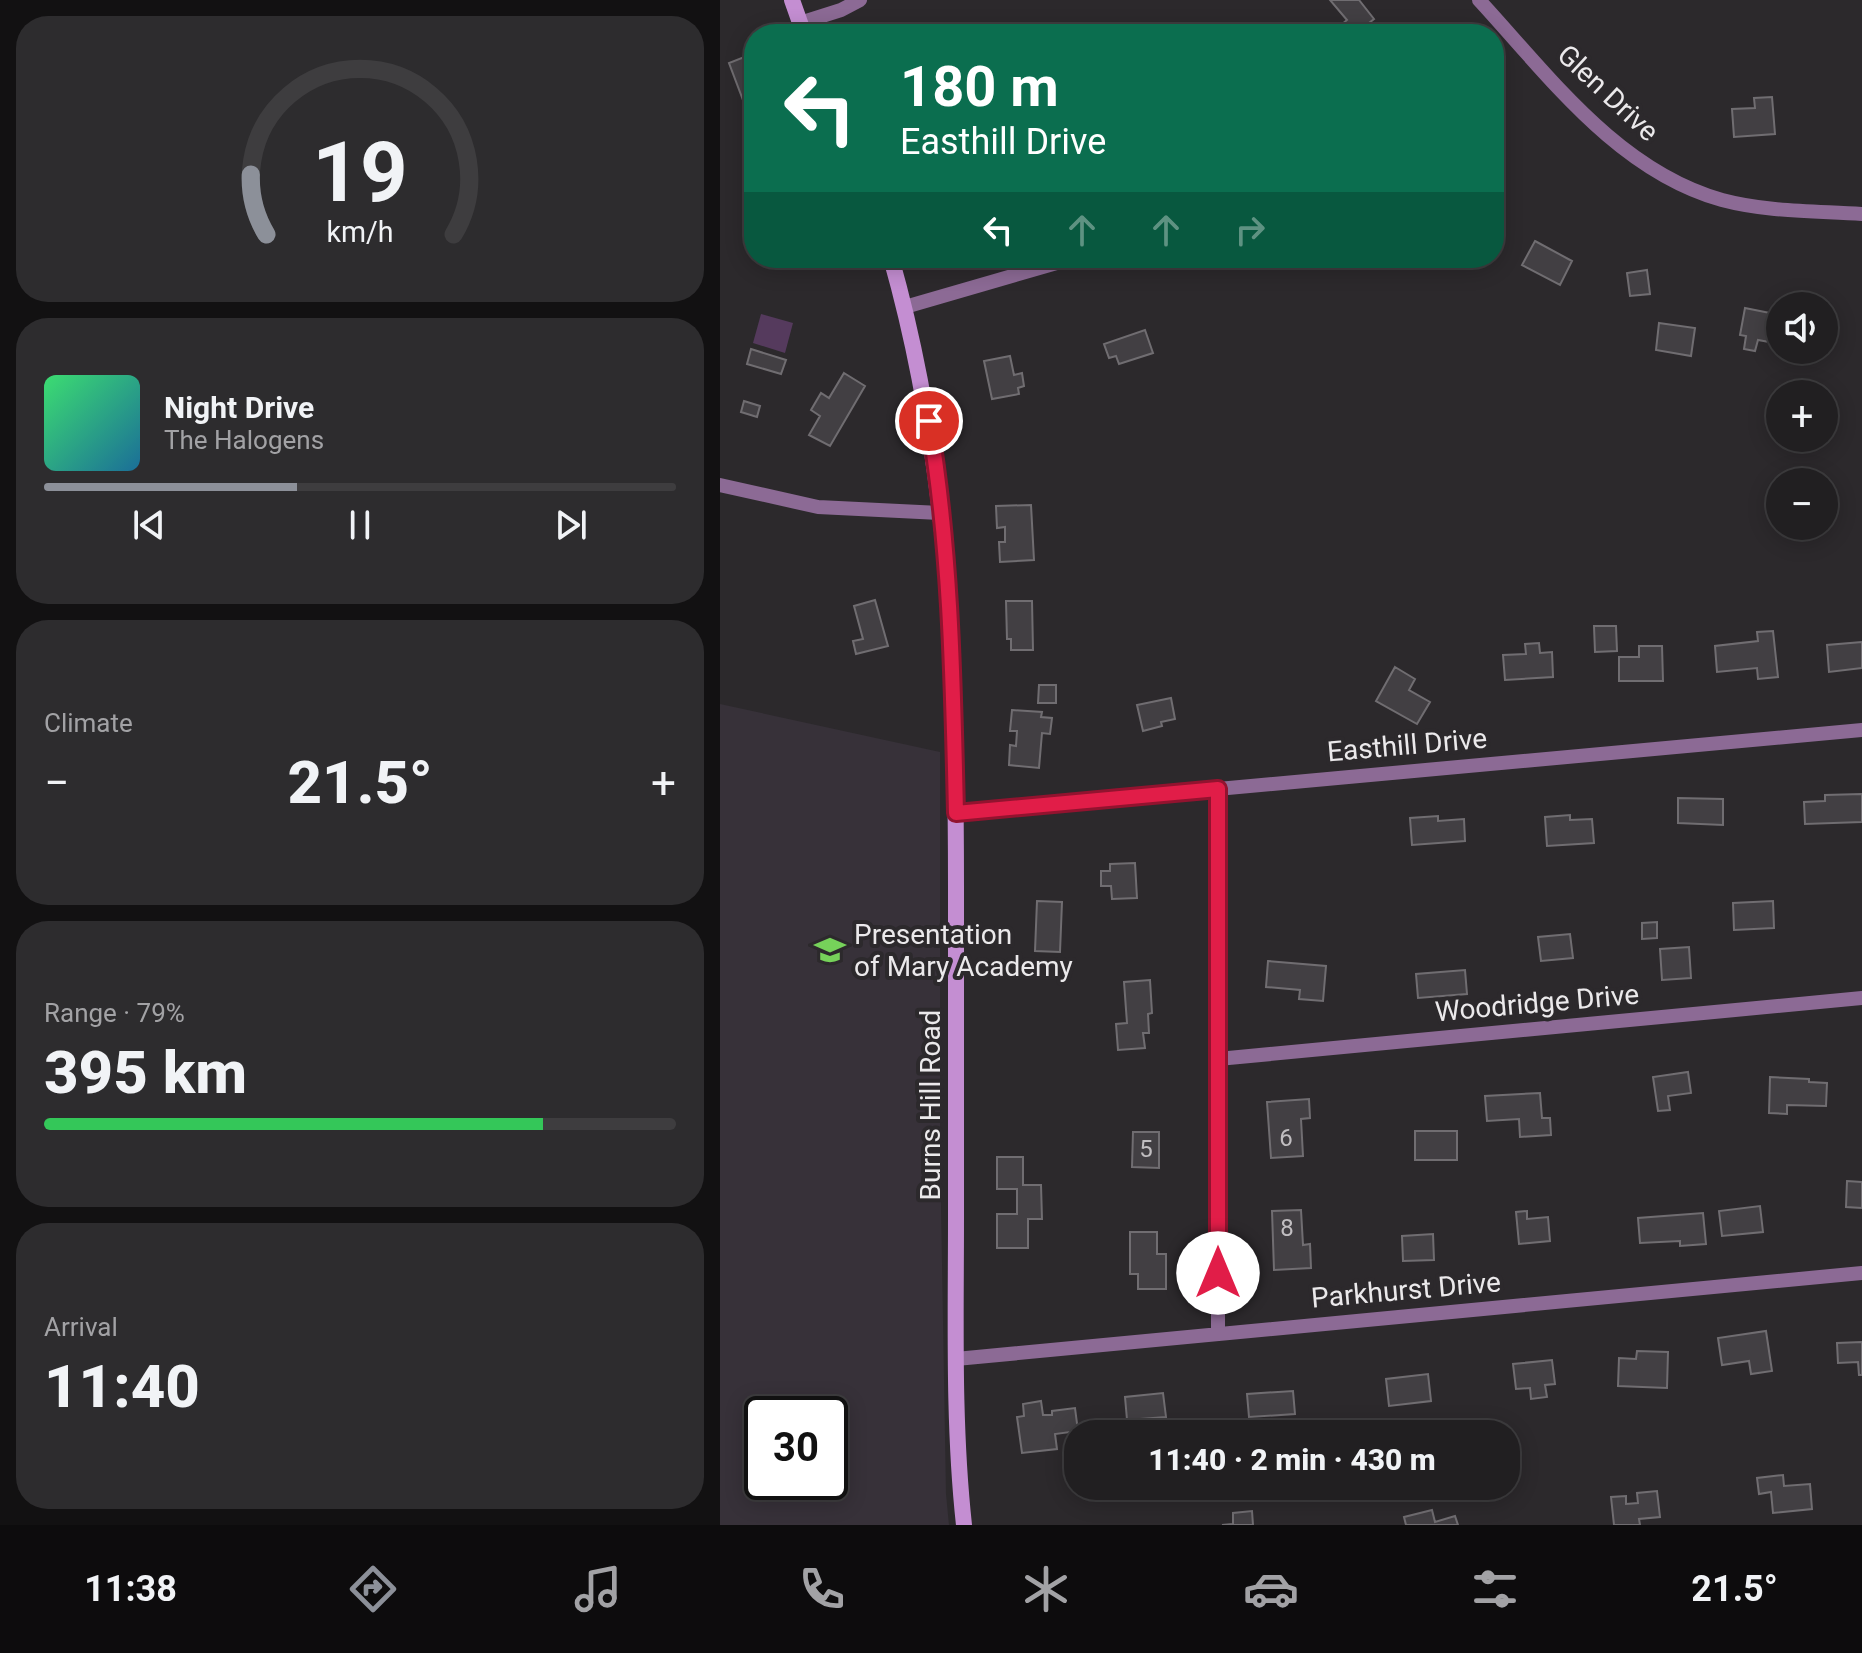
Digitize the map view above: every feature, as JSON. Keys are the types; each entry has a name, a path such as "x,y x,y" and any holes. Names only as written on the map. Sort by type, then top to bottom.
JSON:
{"street":[{"path":"792,0 800,24"},
{"path":"812,24 860,0"},
{"name":"Glen Drive","path":"1479,0 1501,24"},
{"name":"Glen Drive","path":"1504,27 1580,110 1645,164 1681,184 1720,199 1761,208 1862,214"},
{"name":"Burns Hill Road","path":"894,268 933,442 953,650 956,1359 964,1525"},
{"path":"905,307 1040,268"},
{"path":"720,485 818,507 940,513"},
{"name":"Easthill Drive","path":"956,813 1862,730"},
{"path":"1218,789 1218,1334"},
{"name":"Woodridge Drive","path":"1218,1059 1862,998"},
{"name":"Parkhurst Drive","path":"956,1359 1862,1273"}],"shaded area":[{"path":"761,314 793,323 785,353 753,343"},
{"name":"Presentation of Mary Academy","path":"720,704 940,752 940,1148 949,1525 720,1525"}],"building":[{"path":"1330,0 1359,0 1374,19 1368,24 1342,24 1347,20"},
{"path":"744,57 744,103 729,63"},
{"path":"1772,97 1775,134 1734,137 1732,109 1755,108 1754,98"},
{"path":"1535,241 1572,261 1560,285 1522,265"},
{"path":"1647,270 1650,294 1630,296 1627,273"},
{"path":"1745,308 1766,312 1766,341 1758,340 1755,351 1744,349 1746,336 1740,335"},
{"path":"1659,323 1695,328 1691,356 1656,350"},
{"path":"1145,330 1153,353 1119,364 1116,356 1109,358 1104,344"},
{"path":"751,349 786,360 781,374 747,364"},
{"path":"1010,356 1014,375 1022,373 1024,386 1018,388 1019,394 992,399 984,361"},
{"path":"844,373 865,386 830,446 809,435 820,416 811,410 821,393 829,398"},
{"path":"744,401 760,406 757,417 741,412"},
{"path":"1031,505 1034,560 1000,562 999,542 1005,542 1005,527 997,528 996,506"},
{"path":"875,600 888,646 856,654 853,641 863,639 854,606"},
{"path":"1006,601 1032,601 1033,650 1011,650 1011,639 1007,639"},
{"path":"1594,626 1616,626 1617,651 1595,652"},
{"path":"1773,631 1778,677 1758,679 1757,668 1717,672 1715,646 1758,641 1757,632"},
{"path":"1862,642 1862,668 1829,672 1827,645"},
{"path":"1539,643 1540,653 1552,652 1553,677 1505,680 1503,655 1526,654 1525,644"},
{"path":"1639,646 1662,646 1663,681 1619,681 1619,657 1639,657"},
{"path":"1395,667 1415,679 1409,690 1430,702 1417,724 1376,701"},
{"path":"1039,685 1056,685 1056,703 1038,703"},
{"path":"1171,698 1175,719 1143,731 1137,705"},
{"path":"1012,710 1042,712 1041,717 1052,718 1050,734 1042,733 1039,768 1009,765 1010,745 1016,746 1017,731 1010,731"},
{"path":"1862,794 1862,822 1805,824 1804,802 1825,801 1825,795"},
{"path":"1678,798 1723,799 1723,825 1678,823"},
{"path":"1570,815 1570,820 1592,819 1594,843 1547,846 1545,817"},
{"path":"1438,816 1438,821 1464,819 1465,841 1412,845 1410,818"},
{"path":"1135,863 1137,898 1112,899 1111,886 1101,886 1101,871 1110,871 1110,864"},
{"path":"1037,901 1062,902 1060,952 1035,951"},
{"path":"1773,901 1774,928 1734,930 1733,903"},
{"path":"1657,922 1657,938 1642,939 1642,923"},
{"path":"1570,934 1573,958 1541,961 1538,937"},
{"path":"1689,947 1691,978 1662,980 1660,949"},
{"path":"1268,961 1326,966 1323,1001 1299,999 1300,990 1266,987"},
{"path":"1465,970 1467,994 1418,998 1416,974"},
{"path":"1150,980 1152,1013 1148,1014 1149,1033 1143,1033 1145,1048 1118,1050 1116,1024 1127,1023 1124,982"},
{"path":"1688,1072 1691,1093 1668,1096 1670,1110 1658,1111 1653,1077"},
{"path":"1770,1077 1827,1083 1826,1106 1787,1105 1787,1114 1769,1113"},
{"path":"1540,1093 1542,1118 1550,1118 1551,1135 1520,1137 1519,1119 1487,1121 1485,1096"},
{"path":"1309,1099 1310,1118 1301,1119 1303,1156 1271,1158 1267,1102"},
{"path":"1415,1131 1457,1131 1457,1160 1415,1160"},
{"path":"1133,1132 1159,1132 1159,1168 1132,1167"},
{"path":"997,1157 1023,1157 1023,1185 1041,1185 1042,1219 1028,1219 1028,1248 997,1248 997,1214 1017,1214 1017,1189 997,1189"},
{"path":"1847,1181 1862,1182 1862,1208 1846,1207"},
{"path":"1760,1206 1763,1232 1722,1236 1719,1211"},
{"path":"1301,1210 1303,1245 1310,1244 1311,1268 1274,1270 1272,1211"},
{"path":"1527,1211 1527,1219 1548,1217 1550,1241 1519,1244 1516,1212"},
{"path":"1703,1213 1706,1244 1680,1246 1680,1241 1640,1243 1638,1218"},
{"path":"1130,1232 1157,1232 1157,1254 1166,1254 1166,1289 1138,1289 1138,1274 1130,1274"},
{"path":"1433,1234 1434,1260 1403,1261 1402,1236"},
{"path":"1766,1331 1772,1371 1751,1374 1749,1361 1722,1365 1718,1338"},
{"path":"1862,1342 1862,1375 1859,1375 1858,1362 1838,1363 1837,1343"},
{"path":"1637,1351 1668,1352 1667,1388 1618,1386 1619,1358 1636,1359"},
{"path":"1552,1360 1555,1384 1545,1385 1547,1397 1531,1399 1530,1388 1516,1389 1513,1364"},
{"path":"1428,1374 1431,1401 1389,1406 1386,1379"},
{"path":"1293,1391 1295,1414 1249,1417 1247,1394"},
{"path":"1163,1393 1166,1417 1127,1420 1125,1397"},
{"path":"1041,1401 1043,1415 1075,1408 1077,1420 1064,1420 1064,1433 1055,1434 1057,1449 1022,1453 1017,1417 1024,1416 1023,1404"},
{"path":"1783,1475 1784,1486 1810,1484 1812,1509 1773,1513 1771,1492 1759,1494 1757,1478"},
{"path":"1657,1491 1660,1517 1639,1519 1640,1525 1614,1525 1611,1497 1626,1496 1626,1504 1638,1503 1637,1493"},
{"path":"1432,1510 1435,1522 1455,1516 1458,1525 1406,1525 1404,1517"},
{"path":"1252,1511 1253,1525 1222,1525 1233,1524 1233,1513"}],"place":[{"name":"Presentation of Mary Academy","path":"830,950"}],"route":[{"path":"929,421 953,650 956,813 1218,789 1218,1273"}]}
